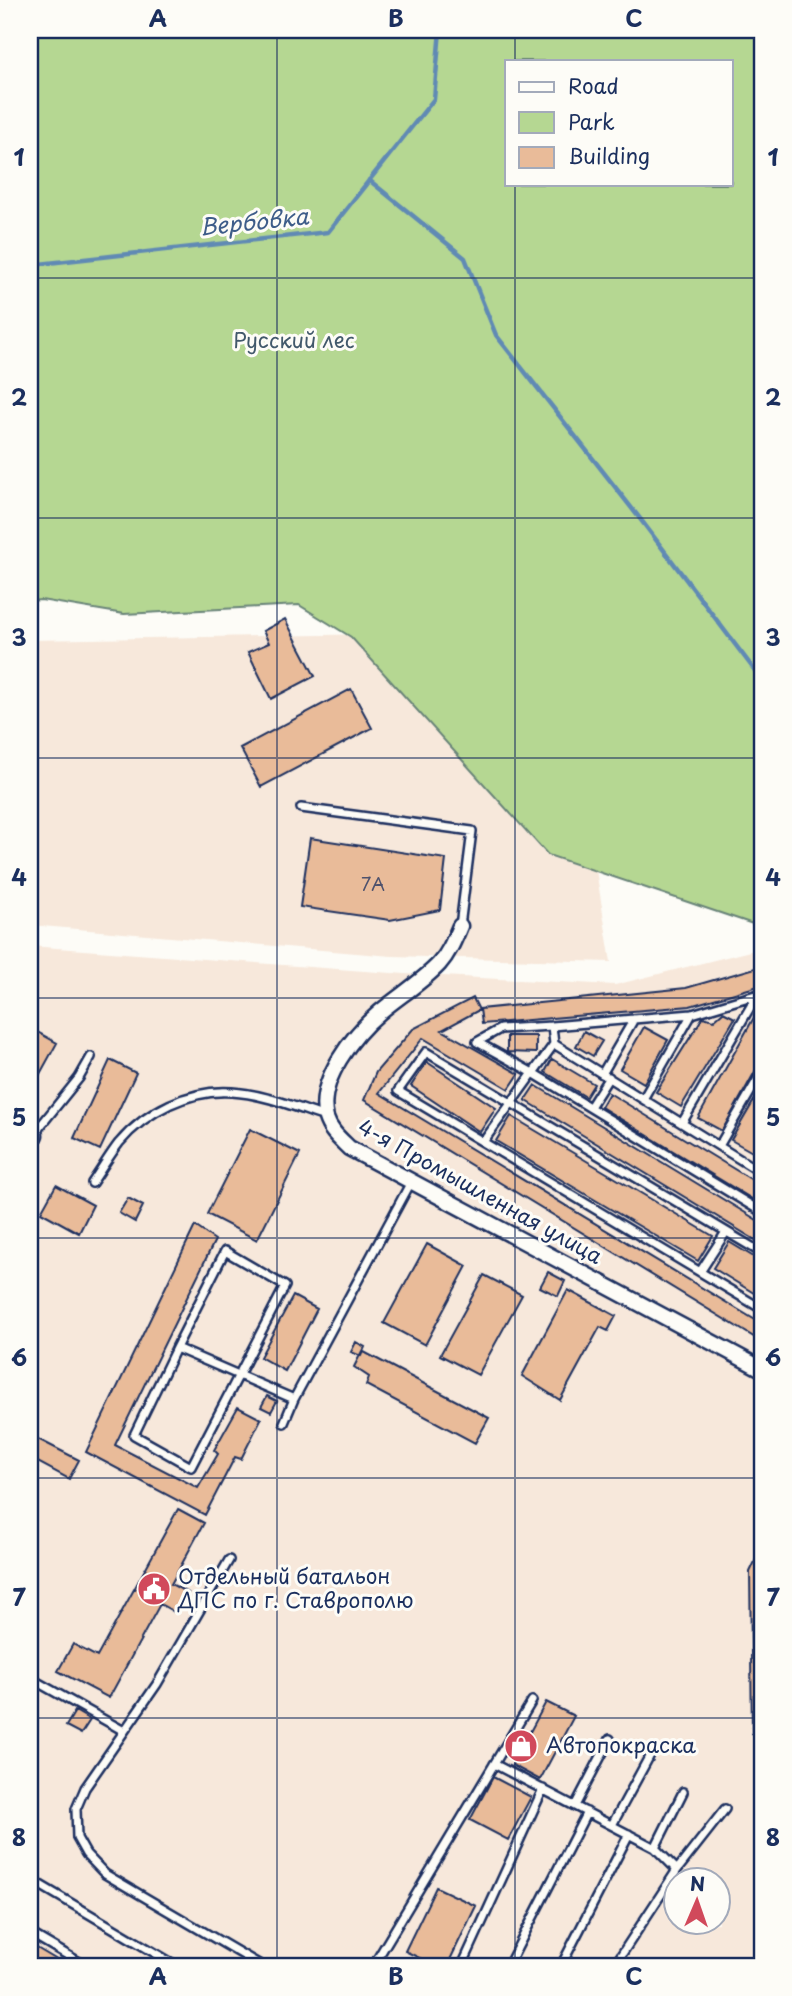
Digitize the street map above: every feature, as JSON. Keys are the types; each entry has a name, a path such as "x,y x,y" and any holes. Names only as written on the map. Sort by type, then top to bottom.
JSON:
{"street":[{"path":"326,1118 331,1073 356,1034 437,965 450,950 460,926"},
{"name":"4-я Промышленная улица","path":"326,1118 332,1131 349,1148 762,1370"}],"lane":[{"path":"301,808 472,831 460,926"},
{"path":"760,993 692,1014 500,1029 477,1042 762,1212"},
{"path":"682,1123 760,993"},
{"path":"643,1099 692,1014"},
{"path":"590,1107 634,1019"},
{"path":"483,1142 554,1044 552,1026"},
{"path":"554,1044 760,1171 762,1162"},
{"path":"762,1253 426,1052 398,1091 762,1310"},
{"path":"31,1138 79,1078 91,1057"},
{"path":"719,1146 762,1072"},
{"path":"92,1183 120,1143 148,1118 176,1101 205,1094 232,1092 274,1100 326,1118"},
{"path":"284,1423 294,1399 411,1182"},
{"path":"700,1272 726,1232"},
{"path":"225,1251 285,1286 238,1377 191,1467 134,1435 225,1251"},
{"path":"176,1348 294,1399"},
{"path":"229,1560 157,1684 85,1788 76,1809 77,1838 86,1854 105,1874 262,1966"},
{"path":"30,1678 124,1731"},
{"path":"373,1966 532,1700"},
{"path":"575,1806 610,1739"},
{"path":"612,1825 649,1757"},
{"path":"494,1764 655,1848 674,1867"},
{"path":"462,1966 543,1789"},
{"path":"655,1848 682,1792"},
{"path":"679,1867 725,1809"},
{"path":"508,1966 587,1812"},
{"path":"561,1966 629,1834"},
{"path":"30,1879 177,1966"},
{"path":"614,1966 662,1893"},
{"path":"30,1933 86,1966"}],"shaded area":[{"path":"557,631 611,962 391,956 30,925 30,640"},
{"path":"30,946 405,974 615,985 762,948 762,1966 30,1966"}],"green space":[{"name":"Русский лес","path":"30,30 762,30 762,927 548,855 351,637 299,605 124,614 41,600 30,601"}],"building":[{"path":"285,619 315,676 271,699 248,652 269,643 263,631"},
{"path":"351,689 372,728 261,787 240,748"},
{"path":"310,838 446,859 440,910 390,920 300,907"},
{"path":"762,966 762,985 690,1006 482,1024 480,1009 686,988"},
{"path":"473,998 479,1010 442,1030 519,1074 509,1089 423,1038 379,1093 762,1324 762,1342 364,1100 376,1072 413,1029"},
{"path":"762,1003 762,1059 722,1131 698,1118"},
{"path":"723,1012 735,1018 681,1107 656,1092 703,1017 714,1020"},
{"path":"644,1027 668,1040 644,1083 620,1069"},
{"path":"32,1029 57,1043 30,1092 30,1033"},
{"path":"584,1031 602,1041 593,1056 576,1046"},
{"path":"507,1036 536,1036 536,1053 507,1052"},
{"path":"552,1059 594,1084 586,1097 545,1072"},
{"path":"110,1060 136,1073 100,1150 74,1138"},
{"path":"427,1062 496,1108 480,1132 411,1086"},
{"path":"535,1085 762,1223 762,1244 525,1100"},
{"path":"762,1087 762,1143 756,1154 731,1140"},
{"path":"609,1093 762,1186 762,1205 601,1107"},
{"path":"511,1116 713,1236 698,1261 496,1141"},
{"path":"250,1129 300,1154 257,1240 207,1214"},
{"path":"56,1185 93,1205 79,1233 41,1212"},
{"path":"128,1198 143,1206 135,1222 119,1213"},
{"path":"195,1226 215,1240 115,1445 198,1488 218,1454 214,1450 238,1407 261,1419 241,1459 235,1457 205,1515 86,1452"},
{"path":"729,1242 762,1262 762,1298 713,1268"},
{"path":"427,1244 467,1266 425,1345 384,1323"},
{"path":"548,1272 565,1281 558,1296 540,1287"},
{"path":"484,1275 522,1295 478,1375 440,1355"},
{"path":"568,1290 616,1316 608,1331 600,1327 560,1400 522,1376"},
{"path":"293,1296 317,1309 285,1371 260,1357"},
{"path":"356,1342 365,1347 361,1356 351,1352"},
{"path":"362,1351 489,1418 475,1443 366,1385 369,1377 354,1367"},
{"path":"267,1396 277,1401 271,1412 261,1407"},
{"path":"30,1435 79,1460 69,1479 30,1458"},
{"path":"178,1509 204,1523 171,1584 188,1593 176,1613 160,1604 109,1698 58,1671 73,1644 97,1657"},
{"path":"762,1547 762,1741 752,1734 750,1572"},
{"path":"546,1702 574,1716 540,1780 512,1765"},
{"path":"75,1711 90,1720 81,1734 66,1726"},
{"path":"493,1777 531,1797 508,1840 470,1820"},
{"path":"436,1887 476,1906 447,1966 436,1966 405,1951"},
{"path":"30,1944 67,1966 41,1966 30,1960"}],"waterway":[{"name":"Вербовка","path":"30,265 328,232 434,99 440,30"},
{"path":"369,180 465,258 496,335 762,680"}],"place":[{"name":"Отдельный батальон ДПС по г. Ставрополю","path":"154,1589"},
{"name":"Автопокраска","path":"521,1746"}]}
